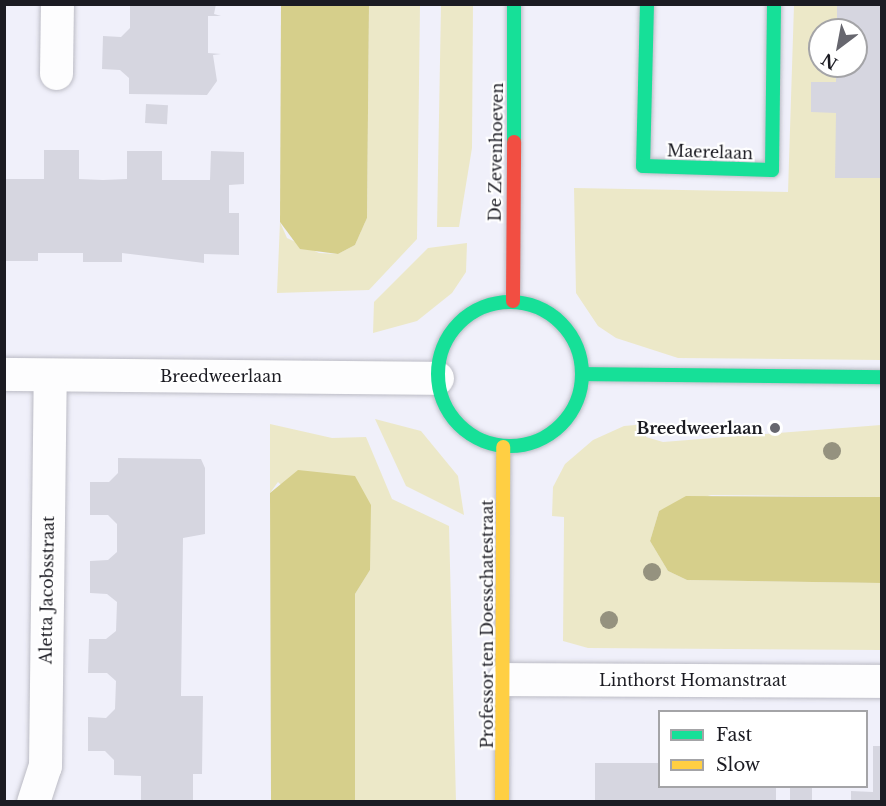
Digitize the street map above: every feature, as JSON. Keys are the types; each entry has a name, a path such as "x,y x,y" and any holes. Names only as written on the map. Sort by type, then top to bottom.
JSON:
{"street":[{"path":"56,73 57,4"},
{"name":"De Zevenhoeven","path":"513,301 514,4"},
{"name":"Maerelaan","path":"647,4 644,166 772,170 774,4"},
{"path":"513,301 548,311 574,338 583,374 577,403 560,428 534,443 503,447 478,440 457,425 437,378 441,348 458,322 483,305 513,301"},
{"name":"Breedweerlaan","path":"4,374 437,378"},
{"path":"583,374 882,377"},
{"name":"Aletta Jacobsstraat","path":"33,801 45,766 50,375"},
{"name":"Professor ten Doesschatestraat","path":"502,801 503,447"},
{"name":"Linthorst Homanstraat","path":"504,679 882,681"}],"shaded area":[{"path":"281,5 369,5 367,218 355,245 338,254 300,249 280,222"},
{"path":"369,5 420,5 417,239 369,290 277,293 280,222 287,238 319,253 338,254 355,245 367,218"},
{"path":"441,5 473,5 472,148 459,227 437,227"},
{"path":"794,5 881,5 881,360 678,358 616,338 598,326 576,293 574,188 788,192"},
{"path":"467,243 466,272 452,293 417,321 373,333 374,302 428,248"},
{"path":"375,419 421,431 458,476 464,515 406,486"},
{"path":"270,424 332,438 366,437 392,499 449,526 456,801 355,801 355,594 370,570 278,482 270,493"},
{"path":"646,424 646,437 663,442 881,425 881,497 711,495 659,511 650,541 668,571 687,580 881,583 881,650 588,648 563,641 564,517 552,516 553,487 565,464 593,440 624,426"},
{"path":"298,470 355,476 371,505 370,570 355,594 355,801 271,801 270,493"},
{"path":"686,496 881,497 881,583 687,580 668,571 650,541 659,511"}],"building":[{"path":"130,4 216,4 214,14 221,16 208,16 208,53 221,54 213,55 217,81 207,95 129,94 129,78 120,70 102,69 103,36 121,37 130,28"},
{"path":"837,4 882,4 882,178 835,178 836,113 811,112 811,82 836,82 836,78 868,78 868,18 837,18"},
{"path":"146,104 168,105 167,124 145,123"},
{"path":"44,150 79,150 79,179 103,180 127,179 127,151 162,151 162,180 210,180 211,151 244,152 244,184 229,185 229,213 239,213 239,255 204,254 204,263 122,253 122,262 83,262 83,253 38,253 38,261 4,261 4,179 44,179"},
{"path":"118,458 201,459 205,468 205,534 183,538 181,696 203,696 202,774 193,774 193,801 141,801 141,776 114,775 114,760 105,751 88,751 88,717 106,718 115,709 116,681 107,673 88,673 89,639 106,639 116,631 117,602 107,594 90,593 90,561 108,560 117,552 117,524 108,515 90,515 90,482 109,482 118,473"},
{"path":"873,746 882,746 882,801 851,801 851,791 873,792"},
{"path":"595,763 658,763 658,788 776,788 776,801 595,801"},
{"path":"790,788 812,788 812,801 790,801"}],"traffic: fast":[{"path":"514,4 514,142"},
{"path":"647,4 643,166 772,170 774,4"},
{"path":"510,302 538,307 561,323 577,346 582,374 577,402 561,425 538,441 510,446 482,441 459,425 443,402 438,374 443,346 459,323 482,307 510,302"},
{"path":"583,374 882,377"}],"traffic: slow":[{"path":"502,802 503,447"}],"traffic: jam":[{"path":"513,301 514,142"}],"place":[{"name":"Breedweerlaan","path":"775,428"}]}
